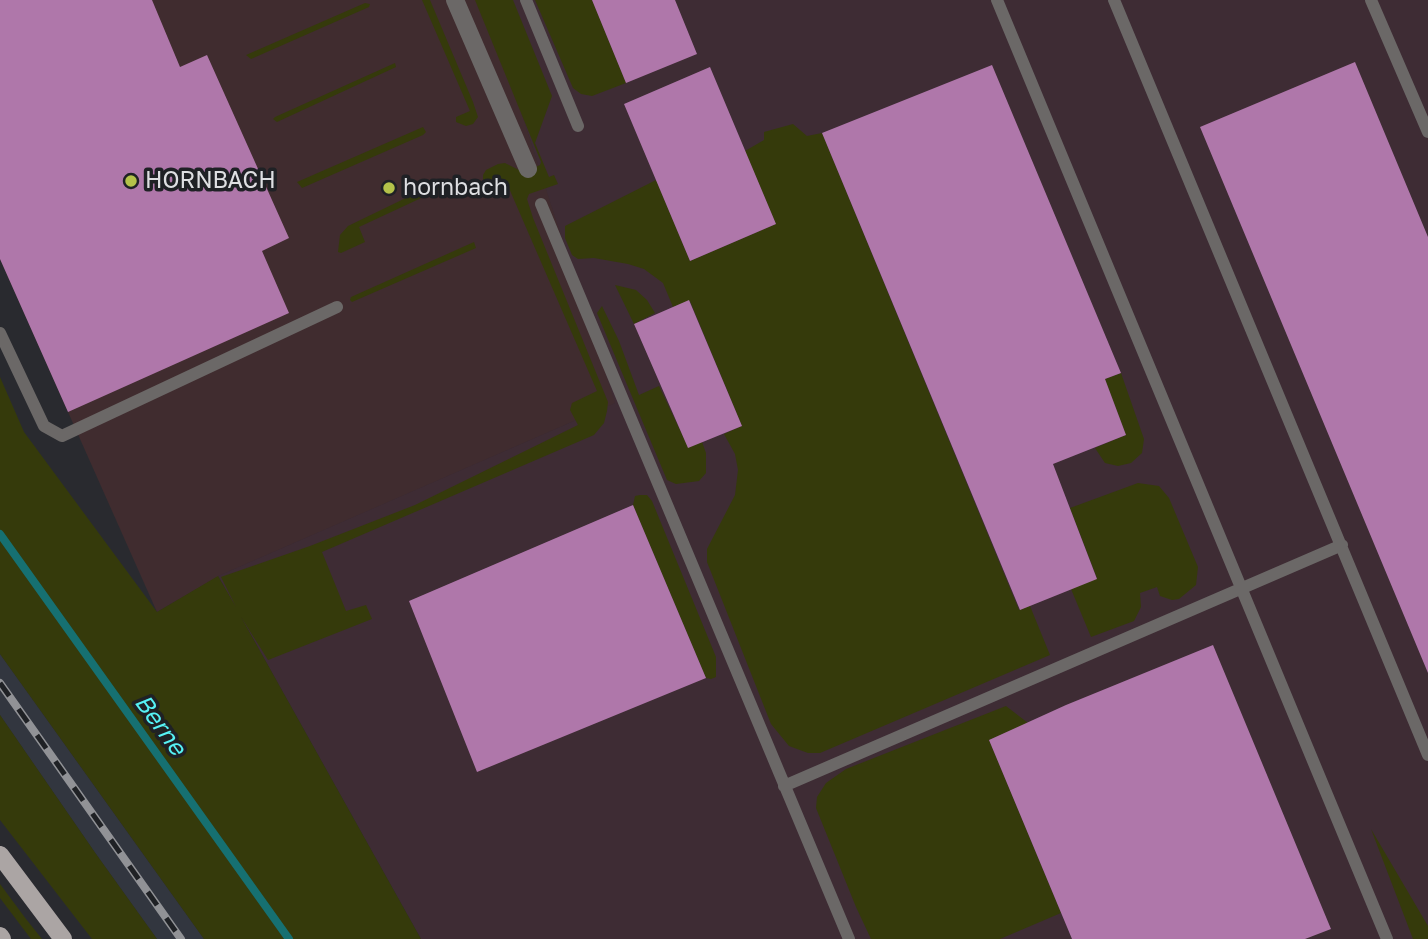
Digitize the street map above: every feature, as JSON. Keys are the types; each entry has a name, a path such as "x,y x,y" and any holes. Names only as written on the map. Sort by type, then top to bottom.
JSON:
{"main road":[{"path":"0,855 63,939"}],"street":[{"path":"455,0 528,169"}],"lane":[{"path":"526,0 578,126"},
{"path":"997,0 1387,939"},
{"path":"1114,0 1428,755"},
{"path":"1371,0 1428,132"},
{"path":"541,204 849,939"},
{"path":"0,334 44,426 62,436 337,307"},
{"path":"785,786 1342,545"}],"shaded area":[{"path":"0,0 485,0 616,403 219,576 157,612 0,259"},
{"path":"485,0 1428,0 1428,939 421,939 218,576 615,403"},
{"path":"0,654 204,939 157,939 96,854 0,715"}],"green space":[{"path":"422,0 430,0 473,102 478,117 473,124 466,126 456,122 456,117 470,111"},
{"path":"475,0 513,0 552,96 535,143 549,177 554,175 558,184 529,194 527,199 608,402 604,423 594,435 322,552 346,611 366,605 372,619 268,660 241,617 421,939 204,939 0,654 0,377 24,432 157,612 218,576 236,607 221,577 415,505 578,425 570,410 572,403 597,391 505,179 487,186 483,182 486,170 498,164 505,163 527,171 541,162"},
{"path":"535,0 592,0 626,83 592,96 581,94 573,88"},
{"path":"365,3 370,4 369,7 251,59 246,55"},
{"path":"395,63 396,67 277,122 273,119 275,117"},
{"path":"793,124 807,136 822,133 1019,610 1030,606 1050,655 820,753 808,753 789,746 771,724 707,562 707,549 735,495 738,470 735,454 724,434 742,426 690,301 673,307 663,283 644,269 594,258 578,259 572,255 565,238 565,226 656,180 690,261 776,224 745,151 764,140 764,132"},
{"path":"423,127 426,132 423,135 302,188 297,182"},
{"path":"448,180 447,186 359,227 365,242 338,252 340,235 348,226"},
{"path":"474,242 476,248 352,302 350,300 351,297"},
{"path":"615,285 636,290 647,300 655,313 634,324"},
{"path":"602,306 619,341 639,395 659,386 688,447 702,442 706,453 706,473 699,481 676,484 667,480 597,313"},
{"path":"1121,373 1144,439 1142,453 1131,463 1118,466 1105,463 1095,448 1126,435 1105,379"},
{"path":"1138,483 1159,486 1169,498 1198,567 1196,585 1179,599 1172,600 1160,596 1157,587 1140,593 1141,607 1134,621 1091,637 1071,589 1097,578 1070,508"},
{"path":"647,495 652,501 716,657 716,677 706,678 633,505 635,496"},
{"path":"1006,706 1028,723 989,740 1061,913 1000,939 871,939 816,808 817,797 826,783 846,769"},
{"path":"0,715 157,939 92,939 0,820"},
{"path":"1371,829 1428,926 1428,939 1413,939"},
{"path":"0,884 42,939 31,939 0,898"}],"building":[{"name":"HORNBACH","path":"0,0 152,0 180,67 207,55 289,238 262,251 289,313 68,412 0,259"},
{"path":"592,0 675,0 697,54 626,83"},
{"path":"1355,62 1428,237 1428,673 1200,127"},
{"path":"992,65 1121,373 1105,379 1126,435 1053,464 1097,579 1020,610 822,133"},
{"path":"710,67 776,224 690,261 624,104"},
{"path":"689,300 742,426 688,448 634,324"},
{"path":"633,505 706,678 477,772 409,601"},
{"path":"1213,645 1331,929 1305,939 1072,939 989,740 1066,705"}],"waterway":[{"name":"Berne","path":"0,534 289,939"}],"railway":[{"path":"0,683 181,939"}],"place":[{"name":"HORNBACH","path":"131,181"},
{"name":"hornbach","path":"389,188"}]}
